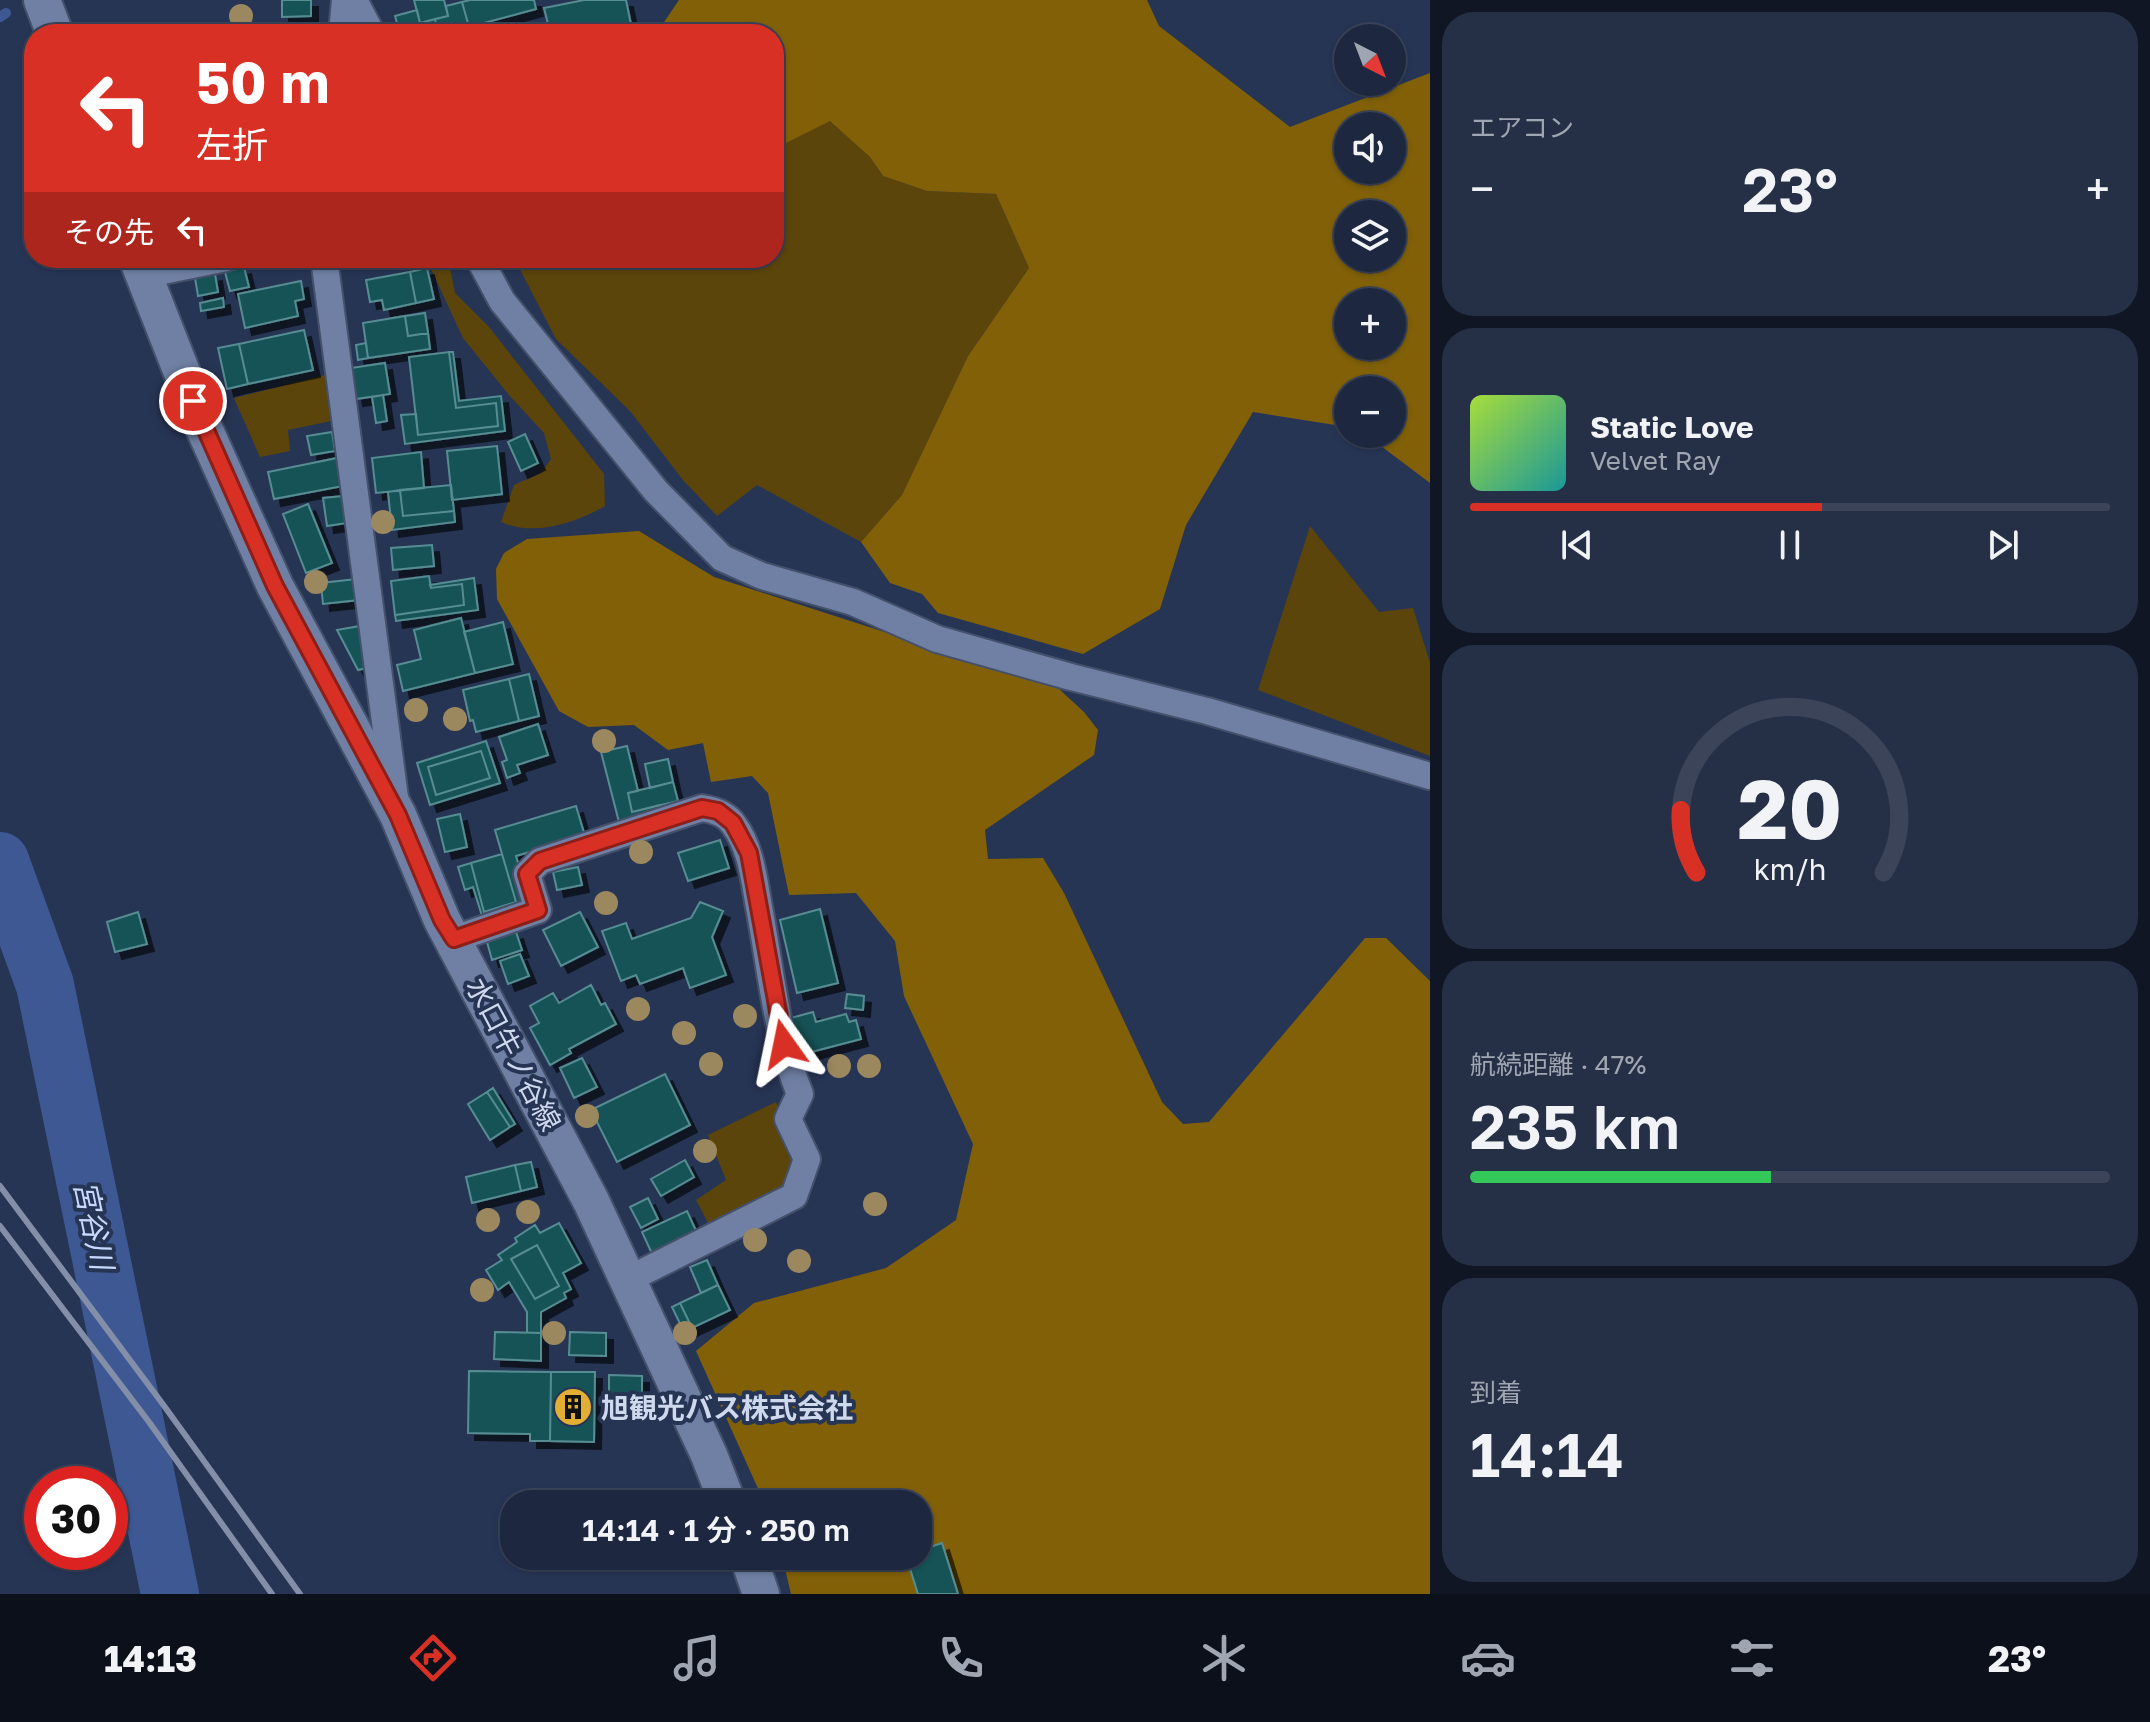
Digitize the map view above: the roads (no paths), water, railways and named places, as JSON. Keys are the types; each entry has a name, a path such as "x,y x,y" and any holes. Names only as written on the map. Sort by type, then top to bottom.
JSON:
{"main road":[{"path":"42,0 51,24"},
{"name":"水口牛ノ谷線","path":"140,268 203,426 275,586 398,815 442,920 591,1201 723,1490"},
{"path":"753,1570 761,1594"}],"street":[{"path":"343,24 345,0"},
{"path":"354,0 367,24"},
{"path":"325,268 398,815"},
{"path":"484,268 502,301 656,491 722,558 762,576 853,602 937,639 1207,711 1430,776"},
{"path":"454,939 538,910 527,874 540,861 702,808 718,811 733,823 739,833 749,853 772,972 777,1017 800,1094 788,1119 807,1159 794,1196 629,1279"}],"waterway":[{"path":"0,17 6,13"},
{"name":"宮谷川","path":"0,861 45,985 170,1594"}],"railway":[{"path":"0,1186 300,1594"},
{"path":"0,1226 149,1422 272,1594"}],"place":[{"name":"旭観光バス株式会社","path":"573,1407"}]}
